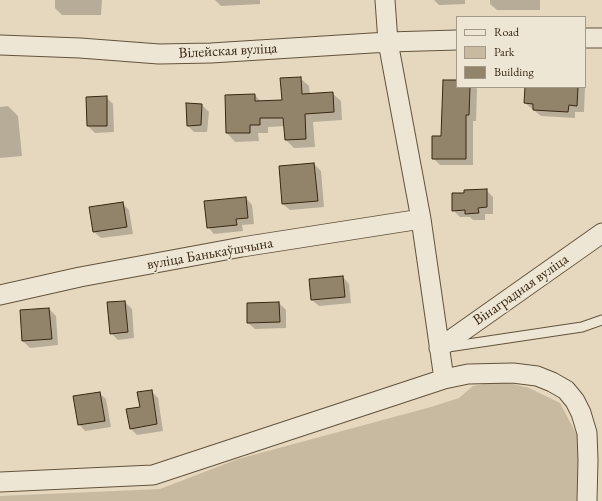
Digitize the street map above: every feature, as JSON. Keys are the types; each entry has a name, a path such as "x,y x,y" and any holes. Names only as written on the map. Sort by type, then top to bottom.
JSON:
{"street":[{"path":"385,0 388,42 422,219 444,379"},
{"path":"586,38 602,38"},
{"name":"Вілейская вуліца","path":"0,45 80,48 159,54 211,53 388,42 456,40"},
{"name":"вуліца Банькаўшчына","path":"0,295 80,277 242,247 422,219"},
{"name":"Вінаградная вуліца","path":"439,348 602,232"},
{"path":"0,482 153,475 444,379 489,372 537,376 566,390 581,413 595,459 587,501"}],"lane":[{"path":"439,348 582,326 602,320"}],"green space":[{"path":"501,381 529,388 560,403 578,437 580,501 0,501 0,496 160,489 238,459 431,407 459,398 473,386"}],"building":[{"path":"301,77 302,94 333,92 334,112 305,114 306,139 285,140 283,118 260,118 260,125 250,125 250,133 226,133 225,95 255,94 255,101 282,100 280,78"},
{"path":"443,80 456,80 456,88 470,88 469,115 466,115 466,159 432,159 432,136 441,136"},
{"path":"525,88 578,88 577,106 569,105 568,112 533,110 533,104 524,103"},
{"path":"107,96 107,126 87,126 86,97"},
{"path":"186,103 202,104 201,125 187,126"},
{"path":"314,163 318,201 282,204 279,166"},
{"path":"487,189 487,207 478,208 479,213 465,214 465,210 452,211 452,193 464,193 464,190"},
{"path":"246,197 248,218 236,219 237,225 207,228 204,201"},
{"path":"123,202 127,227 93,232 89,207"},
{"path":"343,276 345,297 311,300 309,279"},
{"path":"125,301 128,332 110,334 107,302"},
{"path":"279,302 280,322 247,323 247,303"},
{"path":"49,308 52,339 22,341 20,310"},
{"path":"152,390 157,424 130,429 126,409 140,407 137,392"},
{"path":"100,392 105,421 78,425 73,396"}]}
